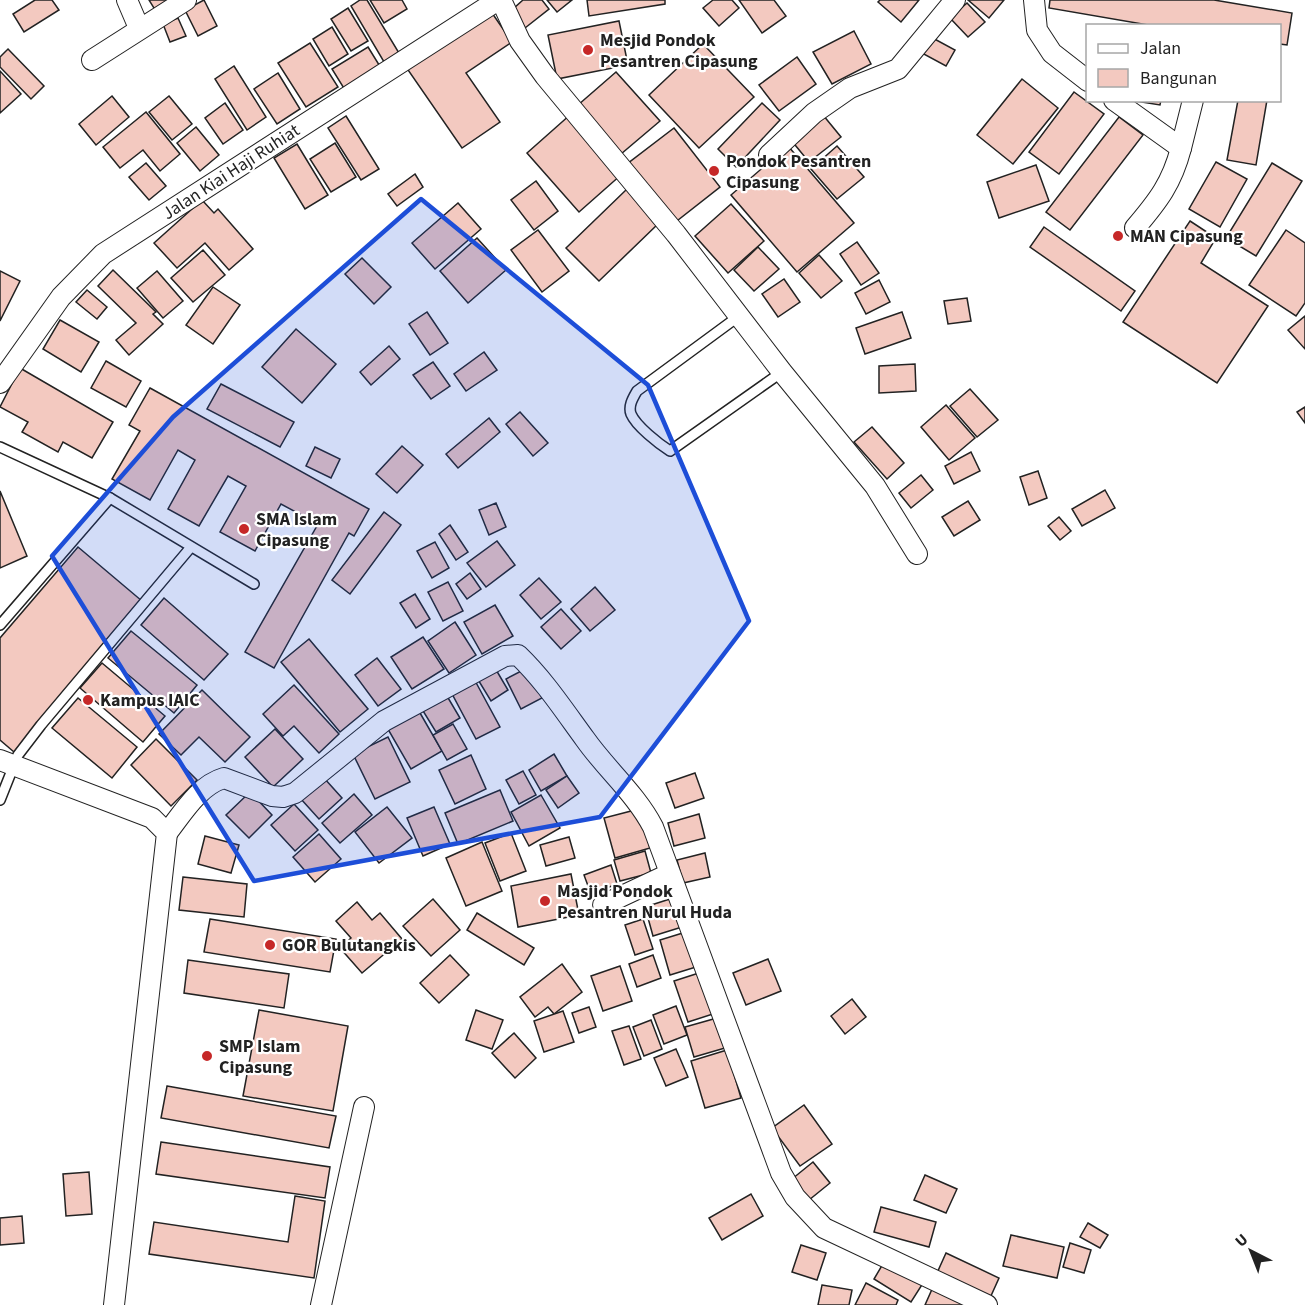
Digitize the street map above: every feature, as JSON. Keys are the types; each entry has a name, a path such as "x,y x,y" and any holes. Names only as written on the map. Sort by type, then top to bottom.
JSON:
{"street":[{"path":"127,0 140,28"},
{"path":"92,60 186,0"},
{"path":"500,0 520,41 545,76 676,234 782,372 875,486 917,554"},
{"name":"Jalan Kiai Haji Ruhiat","path":"0,383 61,297 103,254 500,0"},
{"path":"769,155 814,112 850,88 898,69 955,0"},
{"path":"1034,0 1037,30 1052,53 1086,79"},
{"path":"1117,102 1181,148"},
{"path":"1135,228 1160,198 1174,174 1193,102"},
{"path":"114,1305 167,833 203,790 214,781 224,778 283,797 295,793 384,721 505,656 518,655 567,711 585,739 645,812 781,1173 795,1197 824,1228 987,1305"},
{"path":"7,762 152,818 167,833"},
{"path":"603,905 669,874"},
{"path":"321,1305 364,1107"}],"lane":[{"path":"739,316 637,391 631,403 631,414 657,443 670,451 782,372"},
{"path":"0,447 110,498 254,584"},
{"path":"0,626 110,498"},
{"path":"0,800 7,762 192,546"}],"highlighted area":[{"path":"421,199 648,385 749,621 600,817 254,881 52,556 173,417"}],"building":[{"path":"35,0 52,0 59,10 24,32 13,14"},
{"path":"149,0 174,0 157,13"},
{"path":"204,0 217,26 198,36 185,10"},
{"path":"360,0 367,0 402,58 387,67 351,6"},
{"path":"370,0 402,0 407,9 384,23"},
{"path":"523,0 542,0 549,9 525,28 513,9"},
{"path":"547,0 572,0 557,12"},
{"path":"587,0 665,0 665,4 589,16"},
{"path":"713,0 732,0 739,8 719,26 703,8"},
{"path":"739,0 774,0 786,16 762,33"},
{"path":"880,0 919,0 901,22 878,2"},
{"path":"968,0 1004,0 989,18"},
{"path":"1050,0 1214,0 1292,13 1287,45 1281,44 1281,24 1142,24 1049,8"},
{"path":"967,3 985,22 968,37 950,18"},
{"path":"348,8 368,41 351,51 331,19"},
{"path":"490,10 512,42 466,73 500,122 462,148 406,67"},
{"path":"178,18 186,36 170,42 163,24"},
{"name":"Mesjid Pondok Pesantren Cipasung","path":"619,21 628,65 557,79 548,35"},
{"path":"332,27 348,54 329,66 313,39"},
{"path":"854,31 871,64 832,84 813,52"},
{"path":"929,36 955,50 946,66 920,52"},
{"path":"310,43 338,87 306,107 278,63"},
{"path":"703,44 754,97 699,148 649,95"},
{"path":"368,47 381,68 345,90 332,69"},
{"path":"8,49 44,86 31,99 0,67 0,57"},
{"path":"797,57 816,84 779,111 759,85"},
{"path":"234,66 266,117 247,130 215,79"},
{"path":"0,71 21,94 0,113"},
{"path":"616,72 660,121 621,154 578,105"},
{"path":"278,73 300,109 277,124 254,89"},
{"path":"1022,79 1058,108 1013,164 977,135"},
{"path":"1074,92 1104,114 1059,174 1029,152"},
{"path":"112,96 129,117 96,145 79,124"},
{"path":"169,96 192,124 172,140 149,112"},
{"path":"1141,102 1161,102 1160,105"},
{"path":"1238,102 1267,102 1256,165 1227,160"},
{"path":"225,103 243,130 223,144 205,118"},
{"path":"762,103 780,120 736,167 718,149"},
{"path":"146,112 180,154 160,171 143,150 120,168 103,147"},
{"path":"571,114 622,174 579,212 527,153"},
{"path":"823,115 841,137 809,162 791,140"},
{"path":"346,116 379,169 361,180 328,128"},
{"path":"1119,117 1143,135 1070,230 1046,212"},
{"path":"196,127 219,155 200,171 177,143"},
{"path":"674,128 720,187 673,224 627,164"},
{"path":"335,143 356,177 331,192 310,159"},
{"path":"297,144 328,195 305,209 274,158"},
{"path":"788,146 854,223 797,272 731,195"},
{"path":"837,146 864,177 837,199 811,169"},
{"path":"1216,162 1247,179 1220,227 1189,209"},
{"path":"146,163 166,186 149,200 129,177"},
{"path":"1272,163 1302,181 1256,256 1226,238"},
{"path":"1036,165 1049,201 999,218 987,182"},
{"path":"415,174 423,187 397,206 388,194"},
{"path":"536,181 558,211 534,230 511,200"},
{"path":"627,189 659,223 599,281 566,248"},
{"path":"202,200 214,213 218,209 253,249 229,270 205,243 177,268 154,243"},
{"path":"458,203 481,229 435,269 412,243"},
{"path":"731,204 764,241 728,273 695,236"},
{"path":"1190,221 1216,238 1201,263 1268,306 1217,383 1123,322"},
{"path":"1044,227 1135,291 1121,311 1030,247"},
{"path":"538,230 569,271 542,292 511,250"},
{"path":"1286,230 1305,243 1305,303 1296,316 1249,285"},
{"path":"477,238 506,270 468,303 440,271"},
{"path":"857,242 879,273 861,285 840,254"},
{"path":"758,247 779,269 754,291 734,270"},
{"path":"203,250 225,275 193,302 171,278"},
{"path":"819,255 842,281 821,298 799,273"},
{"path":"362,258 391,287 374,304 345,274"},
{"path":"113,270 156,312 153,314 163,324 129,355 116,340 136,323 98,286"},
{"path":"0,271 20,281 0,321"},
{"path":"157,271 183,301 163,318 137,288"},
{"path":"784,279 800,302 778,317 762,294"},
{"path":"879,280 890,302 866,314 855,293"},
{"path":"213,287 240,305 213,344 186,325"},
{"path":"87,290 107,307 97,319 76,302"},
{"path":"967,298 971,321 948,324 944,301"},
{"path":"427,312 448,343 430,355 409,324"},
{"path":"902,312 911,338 865,354 856,328"},
{"path":"1305,316 1305,349 1288,330"},
{"path":"60,320 99,342 81,372 43,349"},
{"path":"296,329 336,364 302,403 262,367"},
{"path":"389,346 400,359 371,385 360,372"},
{"path":"484,352 497,370 466,391 454,374"},
{"path":"106,361 141,381 126,407 91,388"},
{"path":"433,362 450,386 431,399 413,375"},
{"path":"915,364 916,391 879,393 879,366"},
{"path":"20,368 113,422 92,458 63,442 58,452 22,432 28,422 0,407"},
{"path":"221,384 294,422 280,447 207,409"},
{"name":"SMA Islam Cipasung","path":"150,388 369,509 354,536 349,533 274,668 245,652 318,524 281,504 255,551 220,532 246,486 228,476 199,526 168,509 195,460 178,450 150,500 112,479 140,431 129,425"},
{"path":"970,389 998,420 977,437 950,406"},
{"path":"946,405 975,438 949,460 921,427"},
{"path":"1305,407 1305,423 1297,412"},
{"path":"520,412 548,443 533,456 506,424"},
{"path":"489,418 500,432 458,468 446,454"},
{"path":"872,427 904,463 887,479 854,442"},
{"path":"402,446 423,465 397,493 376,474"},
{"path":"315,447 340,459 331,478 306,466"},
{"path":"971,452 980,471 954,484 945,466"},
{"path":"1038,471 1047,498 1029,505 1020,477"},
{"path":"921,475 933,490 911,508 899,493"},
{"path":"1105,490 1115,508 1082,526 1072,509"},
{"path":"0,491 27,556 0,568"},
{"path":"968,501 980,520 954,536 942,517"},
{"path":"496,503 506,527 489,535 479,510"},
{"path":"384,512 401,525 350,594 332,580"},
{"path":"1059,517 1071,531 1060,540 1048,526"},
{"path":"450,525 468,552 456,560 439,534"},
{"path":"497,541 515,565 486,587 467,563"},
{"path":"435,542 449,568 432,578 417,551"},
{"path":"78,547 142,601 14,752 0,740 0,638"},
{"path":"470,573 481,589 467,599 456,584"},
{"path":"539,578 561,602 541,619 520,595"},
{"path":"448,582 463,611 443,621 428,592"},
{"path":"595,587 615,610 590,631 571,609"},
{"path":"415,594 430,619 416,628 400,603"},
{"path":"164,598 228,654 204,680 141,625"},
{"path":"495,605 513,636 482,654 464,622"},
{"path":"561,609 581,631 561,649 541,627"},
{"path":"455,622 476,655 449,673 428,641"},
{"path":"131,631 197,685 174,713 108,658"},
{"path":"423,637 444,669 412,689 391,657"},
{"path":"309,639 368,709 340,732 281,662"},
{"path":"377,658 401,689 378,706 355,675"},
{"path":"102,663 165,716 143,742 80,688"},
{"path":"495,668 508,690 491,701 477,678"},
{"path":"527,668 542,698 521,709 506,679"},
{"path":"473,677 500,727 476,739 450,690"},
{"path":"294,685 339,734 319,753 294,726 283,736 263,714"},
{"path":"202,690 250,737 225,762 199,737 181,755 159,734"},
{"path":"444,691 460,718 436,732 420,706"},
{"path":"78,698 137,747 112,778 52,728"},
{"path":"416,706 442,751 411,769 385,724"},
{"path":"453,724 467,749 447,760 433,735"},
{"path":"275,729 303,759 273,787 245,757"},
{"path":"388,737 410,782 375,799 353,754"},
{"path":"156,739 197,780 171,806 131,765"},
{"path":"554,754 567,776 541,791 529,770"},
{"path":"471,755 486,789 455,804 439,770"},
{"path":"523,771 536,795 519,804 506,780"},
{"path":"695,773 704,798 675,808 666,783"},
{"path":"567,776 579,793 558,808 546,790"},
{"path":"324,778 342,798 319,819 301,799"},
{"path":"500,790 513,821 458,844 445,813"},
{"path":"250,792 272,815 249,838 226,815"},
{"path":"354,794 372,815 340,843 322,823"},
{"path":"541,795 560,828 529,846 511,812"},
{"path":"294,804 318,830 295,851 271,825"},
{"path":"387,807 412,838 379,863 355,832"},
{"path":"434,807 450,844 423,856 407,818"},
{"path":"639,809 650,848 615,858 604,818"},
{"path":"699,814 705,838 674,846 668,823"},
{"path":"511,833 526,871 500,881 485,843"},
{"path":"319,834 341,859 315,882 293,857"},
{"path":"205,836 239,845 231,873 198,864"},
{"path":"569,837 575,858 546,866 540,845"},
{"path":"482,842 502,891 466,906 446,858"},
{"path":"645,851 651,873 620,881 614,860"},
{"path":"705,853 710,877 683,883 677,860"},
{"path":"611,865 617,884 591,894 584,875"},
{"name":"Masjid Pondok Pesantren Nurul Huda","path":"571,874 579,915 518,927 511,886"},
{"path":"183,877 247,884 244,917 179,910"},
{"path":"673,898 682,927 653,936 645,907"},
{"path":"433,899 460,930 431,956 403,926"},
{"path":"357,902 372,920 380,913 402,939 362,973 340,948 351,938 336,921"},
{"path":"477,913 534,948 524,965 467,930"},
{"name":"GOR Bulutangkis","path":"210,919 336,939 330,972 204,952"},
{"path":"643,919 653,949 635,955 625,925"},
{"path":"686,932 696,967 670,975 660,940"},
{"path":"450,955 469,975 439,1003 420,983"},
{"path":"653,955 661,978 637,987 629,964"},
{"path":"768,959 781,991 746,1005 733,973"},
{"path":"188,960 289,974 284,1008 184,993"},
{"path":"562,964 582,992 554,1014 548,1007 535,1017 520,997"},
{"path":"620,966 632,1001 603,1011 591,976"},
{"path":"702,972 716,1013 688,1022 674,981"},
{"path":"852,999 866,1017 845,1034 831,1016"},
{"path":"676,1006 687,1035 664,1044 653,1015"},
{"path":"589,1007 596,1027 579,1033 572,1013"},
{"path":"259,1010 348,1026 333,1111 243,1096"},
{"path":"476,1010 503,1020 492,1049 466,1040"},
{"path":"563,1011 574,1042 544,1052 534,1021"},
{"path":"717,1018 725,1048 694,1057 685,1027"},
{"path":"651,1020 662,1049 644,1056 633,1027"},
{"path":"629,1026 641,1059 624,1065 612,1031"},
{"path":"514,1033 536,1058 515,1078 492,1053"},
{"path":"676,1049 688,1077 666,1086 654,1058"},
{"path":"727,1050 741,1098 705,1108 691,1061"},
{"path":"167,1086 336,1116 329,1148 161,1118"},
{"path":"804,1105 832,1144 800,1166 772,1128"},
{"path":"161,1142 330,1167 325,1198 156,1174"},
{"path":"813,1162 830,1183 809,1200 792,1179"},
{"path":"89,1172 92,1214 66,1216 63,1174"},
{"path":"925,1175 957,1189 946,1213 914,1200"},
{"path":"751,1194 763,1216 722,1240 709,1218"},
{"path":"295,1196 325,1201 314,1278 149,1254 154,1222 288,1242"},
{"path":"881,1207 936,1222 929,1247 874,1232"},
{"path":"22,1216 24,1243 0,1245 0,1218"},
{"path":"1088,1223 1108,1235 1100,1248 1080,1237"},
{"path":"1011,1235 1064,1247 1057,1278 1003,1266"},
{"path":"1070,1243 1091,1250 1084,1273 1063,1267"},
{"path":"801,1245 826,1253 817,1280 792,1272"},
{"path":"946,1253 999,1278 990,1298 937,1273"},
{"path":"887,1257 925,1280 911,1302 874,1279"},
{"path":"866,1283 898,1300 896,1305 855,1305"},
{"path":"822,1285 852,1290 849,1305 818,1305"},
{"path":"933,1287 973,1305 925,1305"}],"place":[{"name":"Mesjid Pondok Pesantren Cipasung","path":"588,50"},
{"name":"Pondok Pesantren Cipasung","path":"714,171"},
{"name":"MAN Cipasung","path":"1118,236"},
{"name":"SMA Islam Cipasung","path":"244,529"},
{"name":"Kampus IAIC","path":"88,700"},
{"name":"Masjid Pondok Pesantren Nurul Huda","path":"545,901"},
{"name":"GOR Bulutangkis","path":"270,945"},
{"name":"SMP Islam Cipasung","path":"207,1056"}]}
